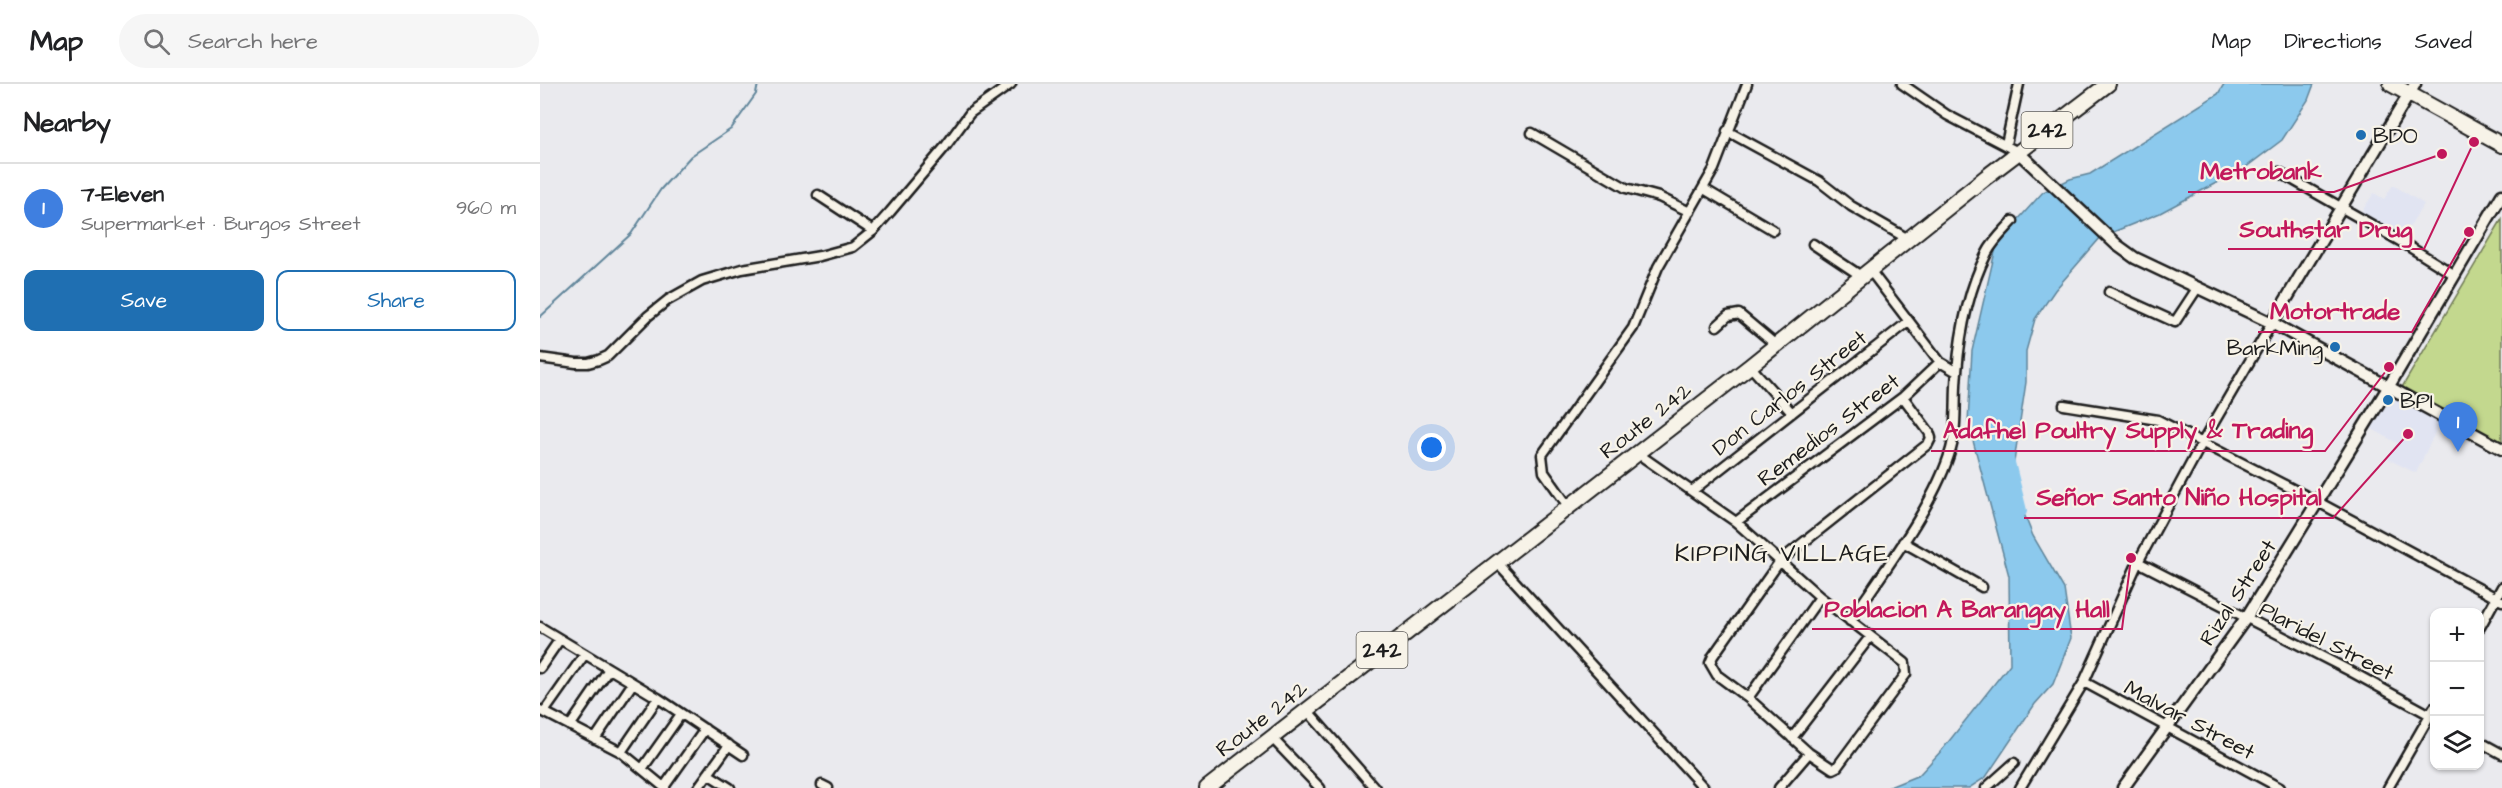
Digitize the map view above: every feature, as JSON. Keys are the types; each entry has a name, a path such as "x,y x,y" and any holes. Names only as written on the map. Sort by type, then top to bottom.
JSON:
{"main road":[{"name":"Route 242","path":"1207,788 1496,561 1750,366 2018,152 2108,84"},
{"path":"2391,84 2412,89 2502,145"}],"street":[{"path":"992,84 1002,91"},
{"path":"540,358 576,363 599,360 608,356 648,316 684,290 721,274 820,256 853,247 873,231 921,176 970,113 1011,84"},
{"path":"1568,506 1544,472 1542,455 1633,328 1658,267 1714,169 1747,84"},
{"path":"1902,84 1947,115 2018,152 2117,245 2147,266 2198,287 2272,323 2502,449"},
{"path":"2006,144 2019,84"},
{"path":"2020,788 2084,682 2138,562 2202,443 2412,89"},
{"path":"1727,131 1819,181 1845,202 1908,239"},
{"path":"1532,133 1626,188 1659,197 1690,212"},
{"path":"2279,172 2455,275"},
{"path":"1704,189 1773,230"},
{"path":"818,195 873,231"},
{"name":"Rizal Street","path":"2123,788 2246,618 2389,386 2502,195"},
{"path":"1850,621 1934,491 1950,453 1954,435 1957,372 1964,325 1976,280 1988,252 2013,221"},
{"path":"1813,244 1865,273 1908,321 1940,362 1957,372"},
{"path":"2109,292 2175,322 2198,287"},
{"path":"1717,326 1728,316 1739,314 1776,345"},
{"name":"Don Carlos Street","path":"1692,491 1908,321"},
{"name":"Remedios Street","path":"1736,522 1903,397 1940,362"},
{"path":"1750,366 1792,413"},
{"path":"1637,453 1736,522 1780,561 1820,597 1905,663 1907,669 1837,767 1828,767 1809,753 1712,668 1710,663 1780,561 1928,444 1931,438 1929,432 1903,397"},
{"path":"2064,405 2158,420 2499,599"},
{"path":"1903,542 1982,587"},
{"path":"1496,561 1704,788"},
{"name":"Plaridel Street","path":"2138,562 2430,712"},
{"path":"2484,621 2499,599 2502,587"},
{"path":"1748,699 1820,597"},
{"path":"540,627 658,698 743,755"},
{"path":"1792,738 1870,637"},
{"path":"540,668 560,639"},
{"path":"585,654 542,711 621,752 665,788 705,729"},
{"path":"570,726 609,669"},
{"name":"Malvar Street","path":"2084,682 2280,788"},
{"path":"595,739 633,683"},
{"path":"621,752 658,698"},
{"path":"1306,709 1375,788"},
{"path":"642,769 681,714"},
{"path":"2388,788 2432,716"},
{"path":"1271,737 1320,788"},
{"path":"2484,744 2502,754"},
{"path":"698,788 729,745"},
{"path":"1779,788 1809,753"},
{"path":"1986,788 2014,763"},
{"path":"708,774 730,788"}],"shaded area":[{"path":"2393,185 2424,204 2400,241 2358,217 2374,193 2384,199"},
{"path":"2389,390 2440,422 2416,473 2388,459 2397,443 2367,426"}],"green space":[{"path":"2502,219 2502,443 2401,389"}],"water":[{"path":"2224,84 2314,84 2308,100 2282,140 2246,167 2160,213 2101,237 2055,290 2035,319 2026,351 2026,382 2011,482 2033,536 2064,589 2071,638 2053,684 2035,704 1986,777 1969,788 1887,788 1919,775 1942,750 2010,664 2009,576 1968,422 1972,351 1997,243 2043,192 2070,179 2090,174 2218,94"}],"waterway":[{"path":"540,317 631,234 661,189 691,156 731,129 756,94 758,84"},
{"path":"2007,459 2020,511"}],"place":[{"name":"BDO","path":"2361,135"},
{"name":"Southstar Drug","path":"2474,142"},
{"name":"Metrobank","path":"2442,154"},
{"name":"Motortrade","path":"2469,232"},
{"name":"BarkMing","path":"2335,347"},
{"name":"Adafhel Poultry Supply & Trading","path":"2389,367"},
{"name":"BPI","path":"2388,400"},
{"name":"Señor Santo Niño Hospital","path":"2408,434"},
{"name":"7-Eleven","path":"2458,452"},
{"name":"Poblacion A Barangay Hall","path":"2131,558"}],"district":[{"name":"KIPPING VILLAGE","path":"1782,553"}]}
